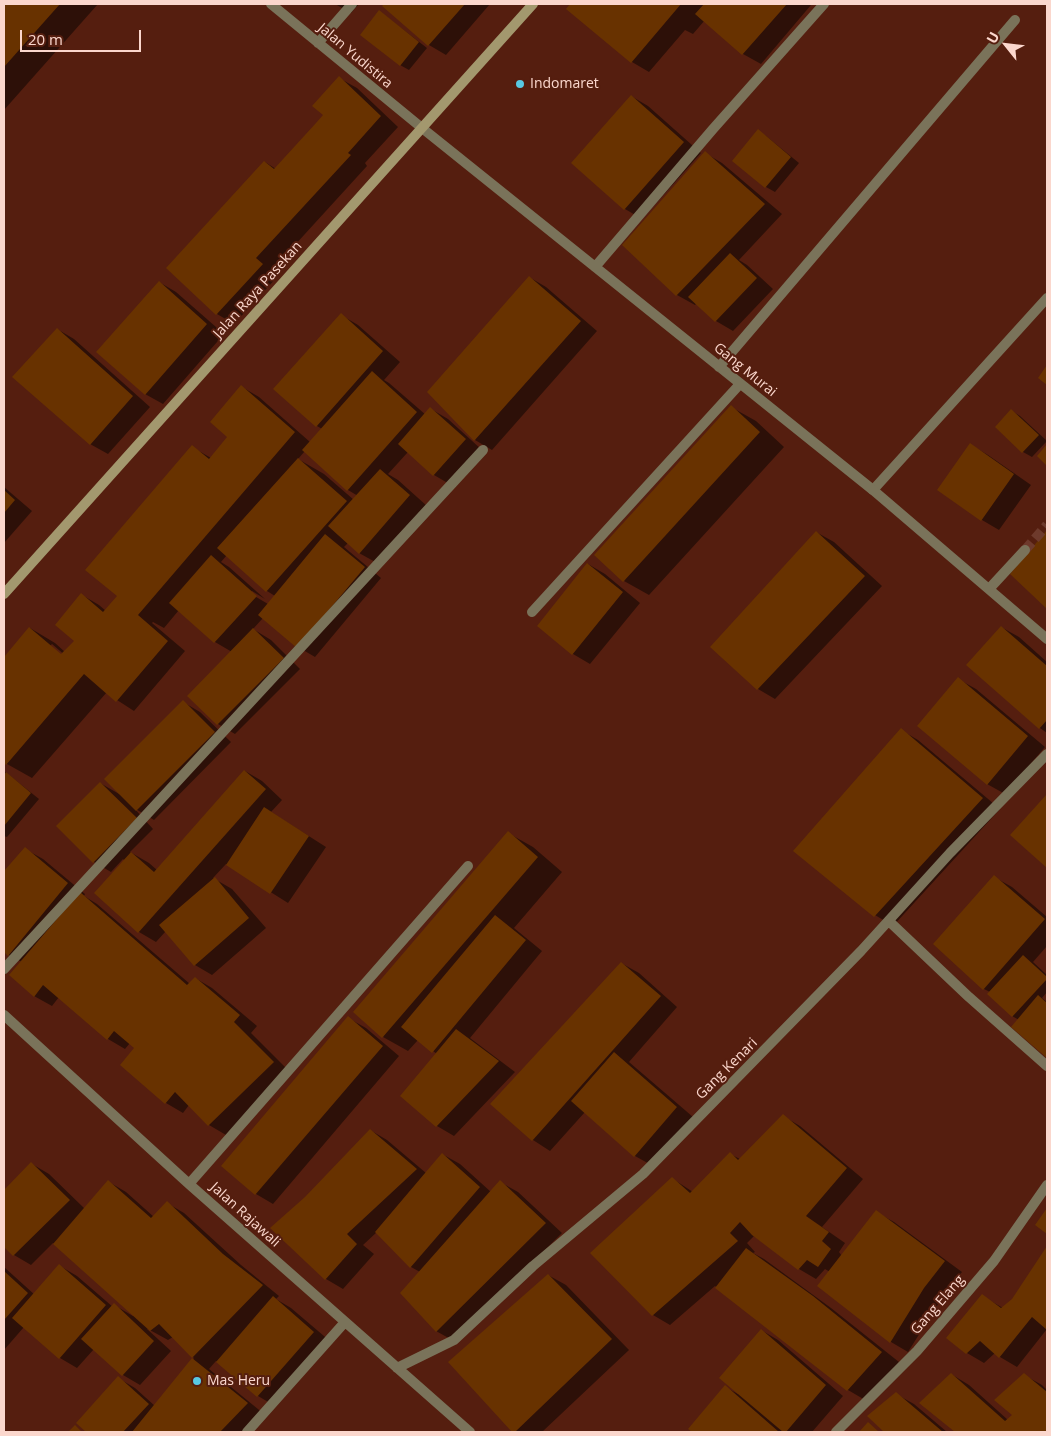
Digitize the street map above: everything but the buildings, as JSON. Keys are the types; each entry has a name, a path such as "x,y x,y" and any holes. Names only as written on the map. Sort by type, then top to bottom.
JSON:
{"street":[{"name":"Jalan Yudistira","path":"271,4 422,128"},
{"path":"318,43 352,4"},
{"name":"Jalan Raya Pasekan","path":"4,594 533,4"},
{"path":"595,267 713,129 824,4"},
{"path":"719,367 1015,20"},
{"name":"Gang Murai","path":"422,128 873,490 1047,639"},
{"path":"873,490 1047,298"},
{"path":"532,612 740,384"},
{"path":"4,969 483,450"},
{"path":"989,589 1025,550"},
{"name":"Gang Kenari","path":"397,1368 454,1340 533,1266 643,1174 776,1040 889,921 950,853 1047,754"},
{"path":"189,1184 468,866"},
{"path":"889,921 969,997 1047,1066"},
{"name":"Jalan Rajawali","path":"4,1015 189,1184 470,1432"},
{"name":"Gang Elang","path":"836,1432 917,1351 994,1261 1047,1185"},
{"path":"247,1432 345,1322"}],"tunnel":[{"path":"1025,550 1047,525"}],"place":[{"name":"Indomaret","path":"520,84"},
{"name":"Mas Heru","path":"197,1381"}]}
